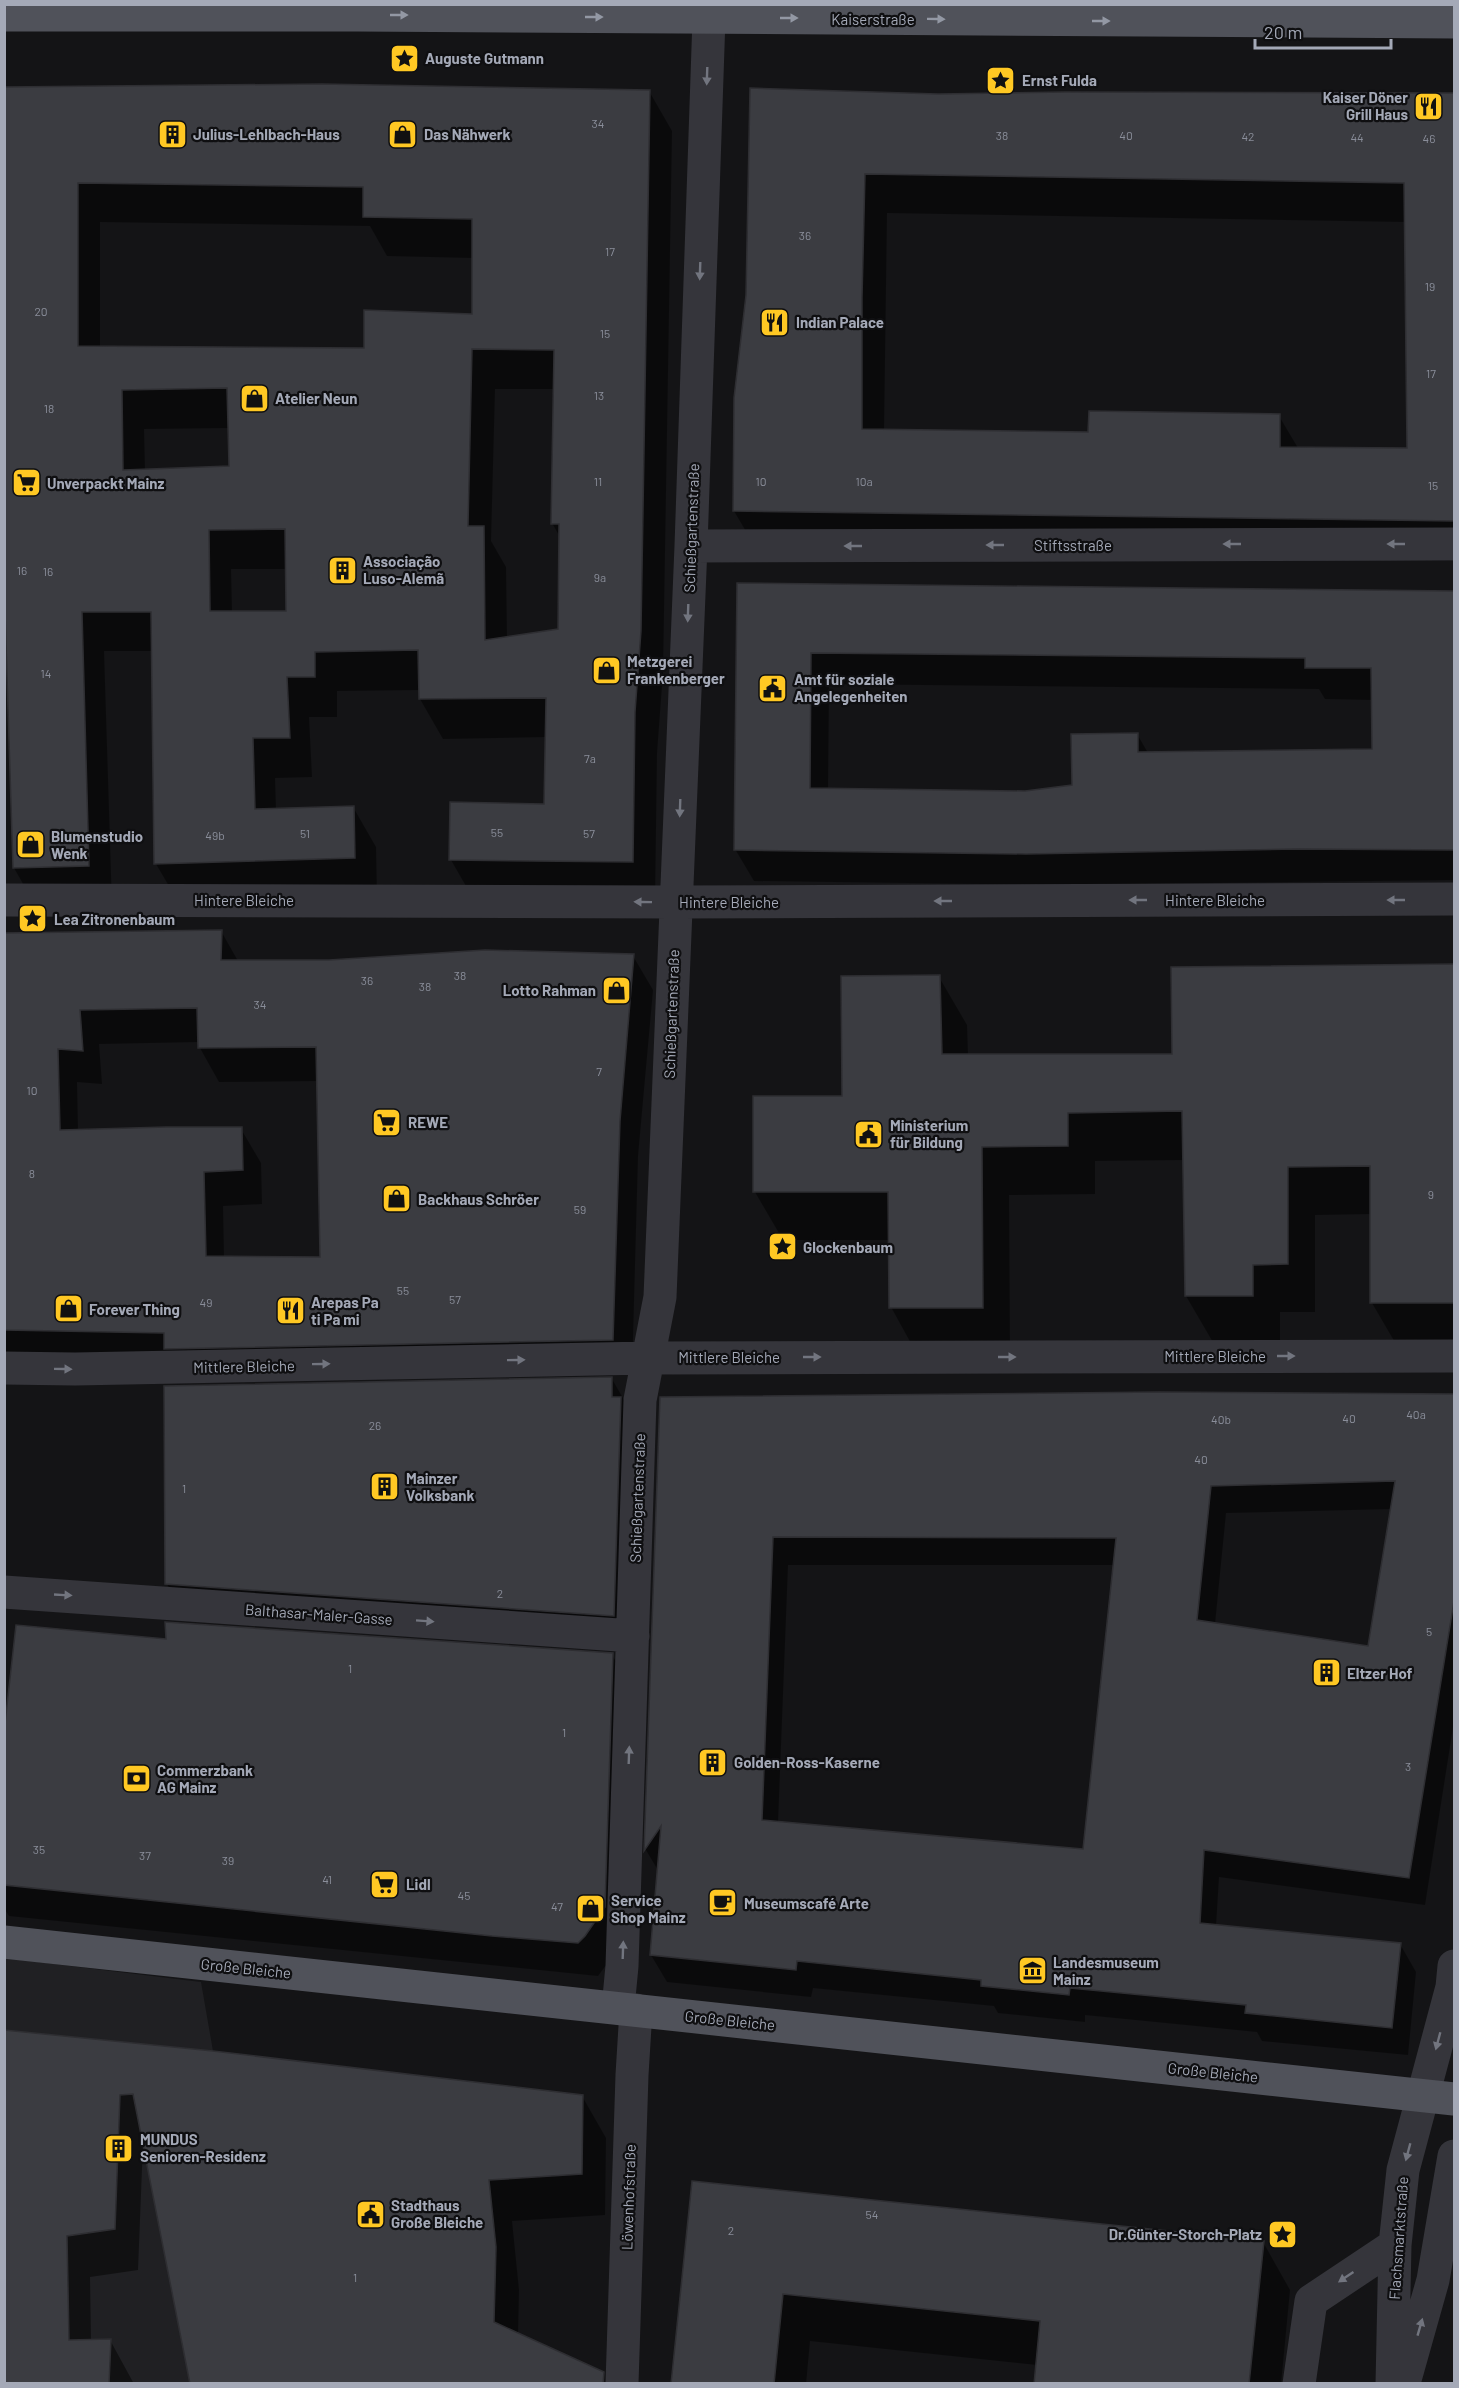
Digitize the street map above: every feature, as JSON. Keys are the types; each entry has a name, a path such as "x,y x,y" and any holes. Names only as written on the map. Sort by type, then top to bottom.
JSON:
{"main road":[{"name":"Kaiserstraße","path":"4,15 1455,22"},
{"name":"Große Bleiche","path":"4,1942 1439,2097"}],"street":[{"name":"Schießgartenstraße","path":"627,2009 622,1966 640,1400 660,1297 691,546 709,18"},
{"name":"Stiftsstraße","path":"691,546 1455,544"},
{"name":"Hintere Bleiche","path":"4,900 676,902 1455,900"},
{"name":"Mittlere Bleiche","path":"4,1368 75,1369 648,1358 1455,1356"},
{"name":"Balthasar-Maler-Gasse","path":"4,1592 468,1613 633,1636"},
{"name":"Flachsmarktstraße","path":"1392,2384 1395,2245 1403,2170 1439,2097 1455,1966"},
{"name":"Löwenhofstraße","path":"622,2384 632,2087 627,2009"},
{"path":"1404,2384 1433,2280 1455,2157"},
{"path":"1299,2384 1311,2301 1395,2245"}],"shaded area":[{"name":"MUNDUS Senioren-Residenz","path":"5,1958 201,1982 213,2051 282,2383 5,2384"}],"building":[{"path":"322,84 650,90 641,631 635,712 633,862 449,860 450,802 544,804 546,698 419,699 418,650 315,652 315,677 287,677 290,738 253,738 255,809 354,806 355,858 154,864 151,612 82,612 89,866 13,868 5,612 4,87","holes":["78,183 363,187 363,217 472,219 472,314 364,310 364,348 78,346","472,349 554,350 551,524 559,524 558,629 485,640 484,526 468,526","227,388 229,466 123,470 122,390","285,529 286,611 210,611 209,530"]},
{"path":"750,88 938,94 1455,93 1455,521 733,511 734,398 746,295","holes":["865,174 1404,183 1407,448 1280,447 1280,414 1089,411 1088,432 862,429"]},
{"path":"737,583 1455,591 1455,850 1297,849 1026,854 734,850","holes":["811,653 1305,658 1305,668 1371,668 1372,749 1138,752 1138,733 1071,734 1072,785 1025,791 810,788"]},
{"path":"222,930 221,960 329,960 485,950 634,954 620,1121 613,1340 164,1349 164,1333 4,1330 4,933","holes":["197,1008 198,1048 316,1047 320,1257 206,1256 204,1172 243,1170 242,1127 60,1130 58,1049 83,1051 80,1010"]},
{"path":"1455,964 1455,1303 1370,1303 1370,1166 1288,1167 1288,1264 1253,1265 1253,1296 1185,1296 1182,1111 1068,1113 1068,1146 982,1147 983,1308 889,1308 888,1192 753,1192 753,1096 842,1096 841,976 940,975 942,1054 1172,1054 1171,967"},
{"name":"Mainzer Volksbank","path":"612,1377 612,1397 621,1397 614,1616 165,1584 164,1386"},
{"name":"Golden-Ross-Kaserne","path":"1159,1392 1455,1394 1455,1595 1409,1878 1204,1850 1200,1923 1401,1943 1392,2028 1245,2013 1246,2005 1070,1988 1069,1995 981,1986 981,1980 797,1961 796,1970 650,1955 661,1826 644,1851 660,1397","holes":["1395,1481 1368,1646 1197,1620 1211,1486","773,1537 1116,1538 1083,1849 762,1820"]},
{"path":"165,1622 613,1653 605,1907 585,1936 578,1943 492,1936 4,1885 4,1732 16,1625 166,1639"},
{"path":"4,2030 213,2051 583,2095 582,2174 489,2180 496,2247 494,2322 604,2372 603,2384 190,2384 133,2094 120,2095 115,2229 67,2236 69,2340 111,2339 109,2384 4,2384"},
{"path":"692,2181 1264,2241 1249,2384 1034,2384 1040,2321 783,2294 774,2384 671,2384"}],"place":[{"name":"Auguste Gutmann","path":"404,58"},
{"name":"Ernst Fulda","path":"1001,80"},
{"name":"Kaiser Döner Grill Haus","path":"1429,106"},
{"name":"Julius-Lehlbach-Haus","path":"172,134"},
{"name":"Das Nähwerk","path":"403,134"},
{"name":"Indian Palace","path":"775,322"},
{"name":"Atelier Neun","path":"254,398"},
{"name":"Unverpackt Mainz","path":"26,483"},
{"name":"Associação Luso-Alemã","path":"342,570"},
{"name":"Metzgerei Frankenberger","path":"606,670"},
{"name":"Amt für soziale Angelegenheiten","path":"773,688"},
{"name":"Blumenstudio Wenk","path":"30,845"},
{"name":"Lea Zitronenbaum","path":"33,919"},
{"name":"Lotto Rahman","path":"617,990"},
{"name":"REWE","path":"387,1122"},
{"name":"Ministerium für Bildung","path":"869,1134"},
{"name":"Backhaus Schröer","path":"397,1199"},
{"name":"Glockenbaum","path":"782,1247"},
{"name":"Forever Thing","path":"68,1309"},
{"name":"Arepas Pa ti Pa mi","path":"290,1311"},
{"name":"Mainzer Volksbank","path":"385,1487"},
{"name":"Eltzer Hof","path":"1326,1673"},
{"name":"Golden-Ross-Kaserne","path":"713,1762"},
{"name":"Commerzbank AG Mainz","path":"136,1779"},
{"name":"Lidl","path":"385,1884"},
{"name":"Museumscafé Arte","path":"723,1903"},
{"name":"Service Shop Mainz","path":"590,1909"},
{"name":"Landesmuseum Mainz","path":"1032,1971"},
{"name":"MUNDUS Senioren-Residenz","path":"119,2148"},
{"name":"Stadthaus Große Bleiche","path":"370,2214"},
{"name":"Dr.Günter-Storch-Platz","path":"1283,2234"}]}
